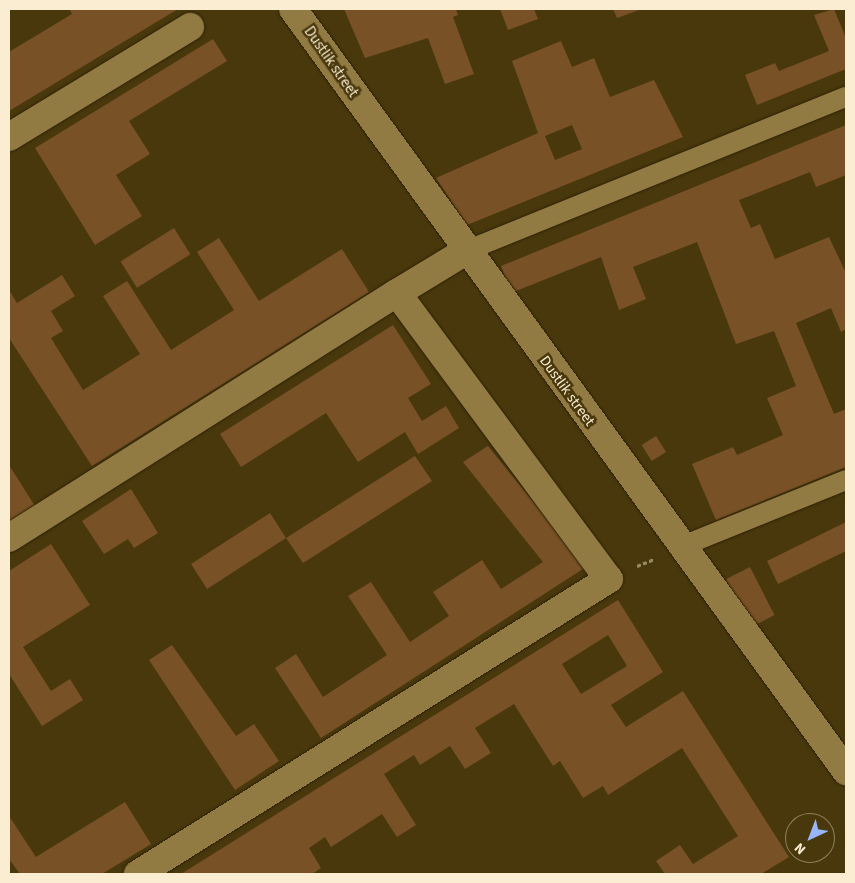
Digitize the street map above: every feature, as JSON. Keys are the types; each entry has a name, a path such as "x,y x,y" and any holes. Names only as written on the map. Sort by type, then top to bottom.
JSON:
{"street":[{"name":"Dustlik street","path":"293,9 680,547 846,770"},
{"path":"9,137 190,27"},
{"path":"9,538 396,293 466,251"},
{"path":"138,874 609,579 396,293"}],"lane":[{"path":"466,251 846,96"},
{"path":"680,547 846,480"}],"path":[{"path":"609,579 680,547"}],"building":[{"path":"69,9 178,9 9,111 9,52 72,14"},
{"path":"344,9 456,9 458,15 453,17 474,74 445,84 428,38 365,58"},
{"path":"500,9 534,9 538,19 508,30"},
{"path":"613,9 642,9 617,18"},
{"path":"834,9 846,38 846,69 757,105 745,75 775,63 779,71 829,51 814,15"},
{"path":"213,39 227,61 129,121 150,154 116,175 142,216 95,245 35,148"},
{"path":"561,41 572,67 594,58 610,97 654,80 683,137 467,225 436,178 538,133 512,61","holes":["572,125 582,149 555,160 545,136"]},
{"path":"846,125 846,175 816,187 810,172 739,200 751,228 760,224 775,259 829,237 846,273 846,329 841,332 831,308 796,323 834,414 846,409 846,467 716,520 692,464 733,447 737,455 783,435 767,398 796,386 774,331 736,344 697,242 633,267 646,299 619,310 601,257 511,293 501,266"},
{"path":"174,228 190,254 137,288 121,261"},
{"path":"219,238 259,301 342,249 369,292 92,466 9,338 9,290 17,303 62,275 75,296 51,311 63,331 51,338 83,390 140,354 103,296 127,281 171,350 234,310 197,252"},
{"path":"393,325 431,384 408,398 422,421 446,406 459,428 418,454 405,432 358,462 326,413 241,467 220,434"},
{"path":"656,436 666,452 652,461 642,445"},
{"path":"488,446 586,567 321,738 275,668 296,654 323,697 387,655 348,596 371,582 410,642 449,616 433,592 482,560 501,589 543,562 463,462"},
{"path":"415,456 432,481 303,563 286,538"},
{"path":"9,465 35,506 9,522"},
{"path":"131,489 158,533 134,548 128,539 104,554 82,521"},
{"path":"270,513 286,538 207,589 191,564"},
{"path":"846,522 846,551 778,584 767,561"},
{"path":"51,544 90,605 23,647 51,691 70,679 83,700 42,726 9,674 9,571"},
{"path":"750,567 775,615 750,627 726,579"},
{"path":"618,600 663,672 611,705 626,727 683,691 785,851 785,859 761,874 665,874 656,861 680,845 693,864 738,836 682,748 608,795 603,786 583,798 560,761 553,766 514,704 475,728 491,753 465,769 450,746 420,765 414,755 384,774 416,825 397,837 382,814 331,847 325,837 309,848 321,868 312,874 181,874","holes":["608,635 627,666 581,694 562,664"]},
{"path":"172,645 236,736 254,724 279,761 235,790 149,660"},
{"path":"125,802 151,844 102,874 20,874 9,859 9,816 36,857"}]}
